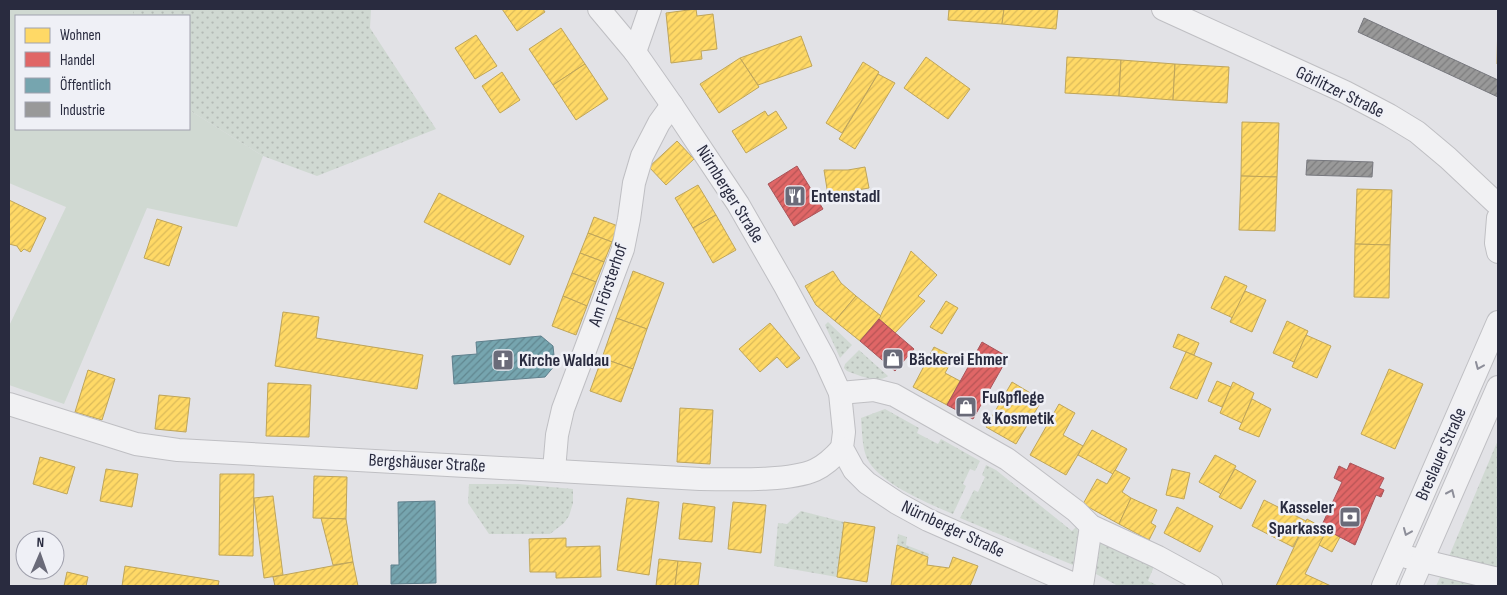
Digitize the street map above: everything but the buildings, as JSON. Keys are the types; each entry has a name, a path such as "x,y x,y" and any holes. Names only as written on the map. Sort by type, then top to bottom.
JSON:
{"street":[{"name":"Nürnberger Straße","path":"598,9 635,52 672,105 738,204 786,286 840,393 844,432 842,448 854,470 867,483 897,503 928,520 1078,586"},
{"path":"635,52 650,9"},
{"name":"Görlitzer Straße","path":"1163,9 1336,88 1389,115 1417,132 1498,204"},
{"name":"Am Försterhof","path":"554,470 557,435 563,409 623,249 630,219 634,183 642,156 659,123 672,105"},
{"path":"1498,218 1496,243 1498,252"},
{"name":"Breslauer Straße","path":"1383,586 1498,322"},
{"name":"Breslauer Straße","path":"1411,586 1498,387"},
{"path":"840,393 874,390 894,395 1007,459 1076,511 1091,526 1158,557 1211,586"},
{"name":"Bergshäuser Straße","path":"9,404 136,444 178,450 700,479 797,475 815,470 831,461 842,448"},
{"path":"1082,586 1091,526"},
{"path":"1397,554 1498,579"}],"shaded area":[{"path":"9,9 133,9 133,15 15,15 15,130 190,130 190,111 263,156 237,227 147,208 64,404 9,385 9,326 66,207 9,183"},
{"path":"133,9 371,9 370,28 436,129 317,176 263,156 190,111 190,15 133,15"},
{"path":"828,322 852,345 840,358 825,325"},
{"path":"859,350 888,376 873,379 847,371 844,368 845,364"},
{"path":"885,409 919,428 917,433 938,444 941,439 980,461 975,471 970,469 963,484 966,486 953,514 902,490 878,473 870,463 864,449 861,418"},
{"path":"1498,440 1498,573 1447,561"},
{"path":"986,465 996,470 1072,531 1076,527 1080,535 1073,565 960,518 974,490 978,492 985,477 982,475"},
{"path":"469,484 518,484 573,489 573,503 569,516 564,523 550,534 489,534 468,503"},
{"path":"801,511 844,522 837,577 774,566 778,523 787,524"},
{"path":"898,534 907,537 906,545 929,554 928,557 897,545"},
{"path":"1104,541 1155,564 1148,581 1159,586 1118,586 1096,574 1100,543"},
{"path":"1442,573 1497,586 1436,586"}],"place":[{"name":"Entenstadl","path":"795,196"},
{"name":"Bäckerei Ehmer","path":"893,359"},
{"name":"Kirche Waldau","path":"503,360"},
{"name":"Fußpflege & Kosmetik","path":"966,407"},
{"name":"Kasseler Sparkasse","path":"1350,517"}]}
